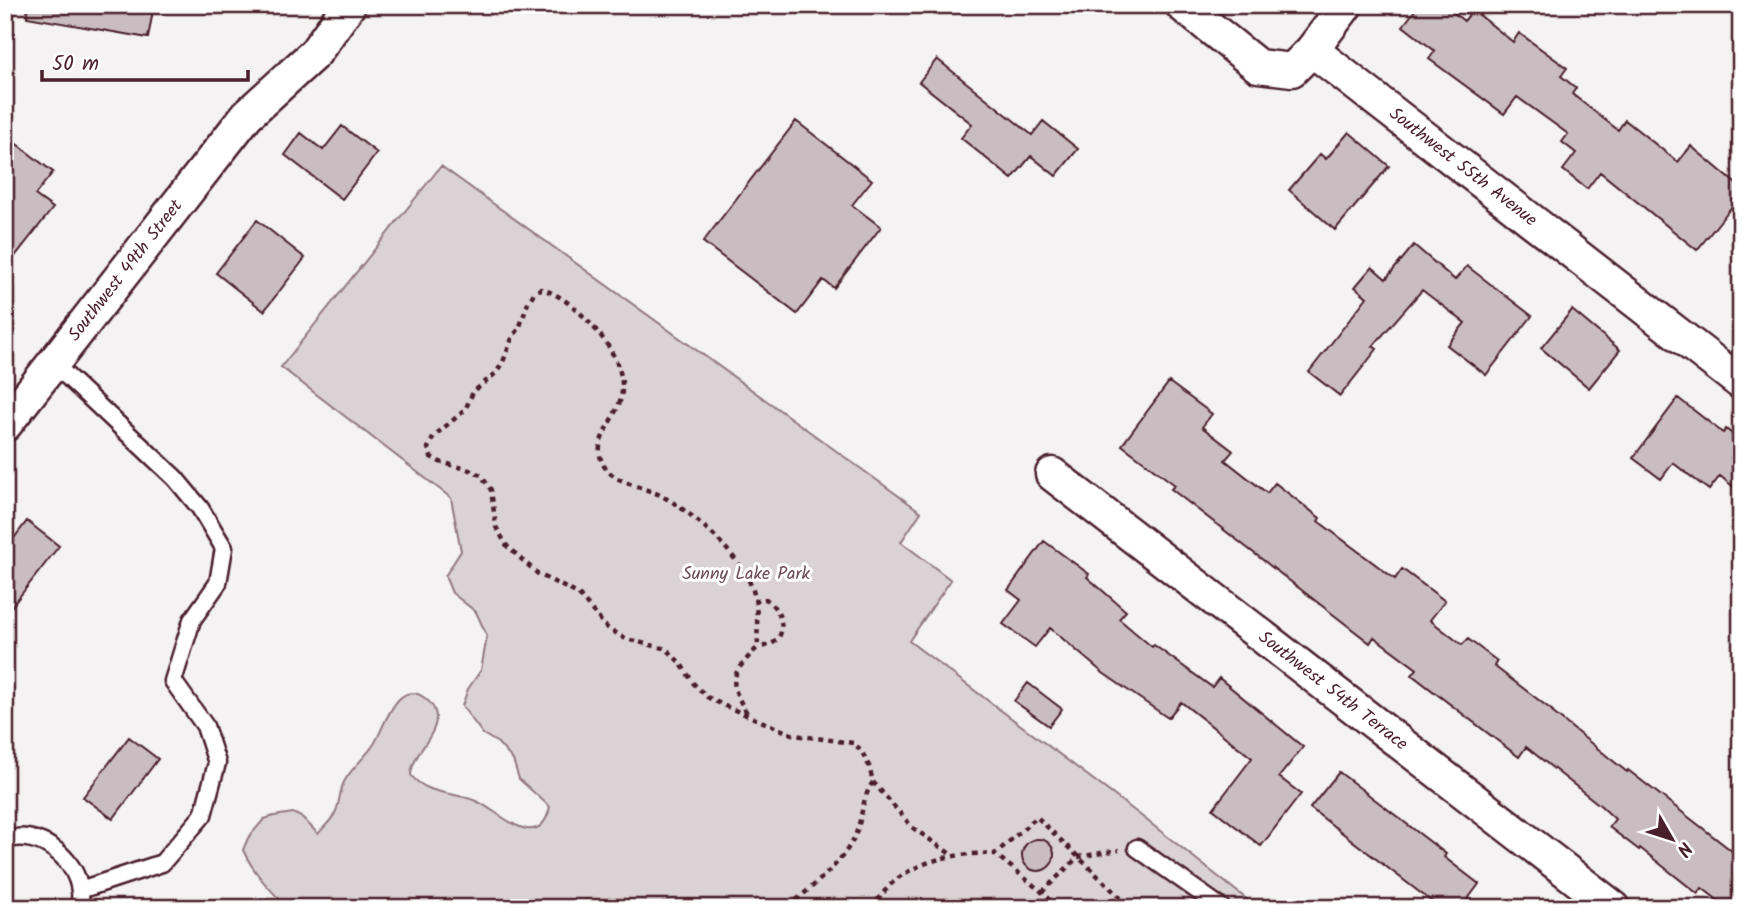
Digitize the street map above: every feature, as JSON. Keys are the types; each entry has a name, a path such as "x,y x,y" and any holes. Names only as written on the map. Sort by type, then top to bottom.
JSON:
{"street":[{"name":"Southwest 49th Street","path":"5,425 247,115 315,52 349,5"},
{"path":"1182,5 1258,66 1292,70 1312,50 1346,5"},
{"name":"Southwest 55th Avenue","path":"1312,50 1741,383"},
{"name":"Southwest 54th Terrace","path":"1052,474 1614,908"}],"lane":[{"path":"53,363 175,478 200,508 224,548 218,583 191,620 173,681 205,726 217,763 203,815 162,863 80,890"},
{"path":"5,841 12,838 35,840 57,850 73,868 80,890 79,908"},
{"path":"1137,848 1222,908"}],"path":[{"path":"758,647 754,601 744,570 704,527 662,496 617,478 604,466 600,452 604,434 620,401 618,363 600,333 580,314 549,290 540,289 528,303 519,329 496,373 473,392 459,416 445,424 433,436 428,448 431,457 481,475 491,490 496,527 507,546 523,563 538,574 578,594 606,627 626,639 667,649 707,697 794,735 853,743 862,750 873,782 913,828 953,856"},
{"path":"747,713 738,698 733,680 738,668 758,647 768,647 775,641 782,631 783,623 773,604 766,599 754,601"},
{"path":"787,908 842,857 855,835 865,792 873,782"},
{"path":"995,854 1037,817 1131,908"},
{"path":"1042,892 1078,857 1137,848"},
{"path":"871,908 902,876 953,856 973,853 995,854 1042,892 1057,908"}],"green space":[{"name":"Sunny Lake Park","path":"441,166 921,512 901,542 951,580 909,641 1140,815 1258,908 289,908 263,881 247,858 243,850 248,838 264,819 293,813 303,818 318,834 335,813 347,777 374,744 393,707 407,694 416,693 426,699 436,714 433,731 412,767 411,775 417,781 432,790 476,801 517,826 528,829 537,828 545,821 550,807 519,779 513,760 498,743 483,734 462,706 468,689 481,670 487,636 476,612 452,593 445,576 461,551 451,498 281,367"}],"building":[{"path":"28,5 154,5 148,38 27,17"},
{"path":"1419,5 1444,5 1464,21 1473,10 1513,42 1519,33 1567,68 1561,76 1576,88 1572,94 1618,130 1625,120 1678,162 1691,146 1741,188 1741,195 1697,250 1600,172 1587,189 1563,170 1576,153 1562,142 1568,134 1517,97 1504,114 1429,59 1435,51 1403,26"},
{"path":"937,59 1032,135 1043,121 1078,149 1056,176 1031,156 1012,179 961,138 972,124 919,82"},
{"path":"796,121 872,180 852,205 881,227 834,288 823,280 797,314 703,242"},
{"path":"342,126 377,153 342,199 285,155 301,133 323,150"},
{"path":"1349,132 1389,166 1335,230 1289,190 1320,154 1326,159"},
{"path":"5,135 53,172 35,195 53,208 5,269"},
{"path":"257,220 305,258 264,311 216,273"},
{"path":"1414,245 1455,280 1467,266 1532,316 1486,375 1447,345 1465,323 1422,290 1373,346 1377,349 1340,396 1309,372 1367,297 1355,287 1372,267 1386,279"},
{"path":"1572,310 1620,350 1589,388 1541,348"},
{"path":"1169,382 1212,414 1202,427 1233,451 1225,460 1267,493 1275,483 1320,518 1318,521 1395,579 1402,569 1445,601 1430,620 1462,645 1468,639 1497,661 1494,666 1741,858 1741,908 1728,908 1702,888 1698,894 1640,848 1639,850 1609,827 1615,819 1601,806 1526,747 1519,757 1412,675 1417,669 1374,637 1370,643 1171,489 1175,485 1122,445"},
{"path":"1678,398 1723,433 1726,429 1741,441 1731,458 1741,465 1741,493 1720,476 1709,490 1673,463 1661,479 1633,458"},
{"path":"27,521 59,546 5,615 5,550"},
{"path":"1044,541 1089,574 1087,577 1126,611 1119,619 1152,647 1154,645 1212,687 1219,678 1303,747 1279,777 1301,794 1261,846 1213,809 1252,758 1181,702 1168,718 1103,673 1050,628 1035,647 1003,624 1021,600 1008,590"},
{"path":"1028,683 1062,709 1049,726 1014,701"},
{"path":"129,737 158,759 113,819 83,797"},
{"path":"1339,772 1446,854 1444,857 1479,884 1461,908 1440,908 1310,808"},
{"path":"1038,839 1049,844 1054,855 1049,866 1038,871 1027,866 1022,855 1027,844"}]}
